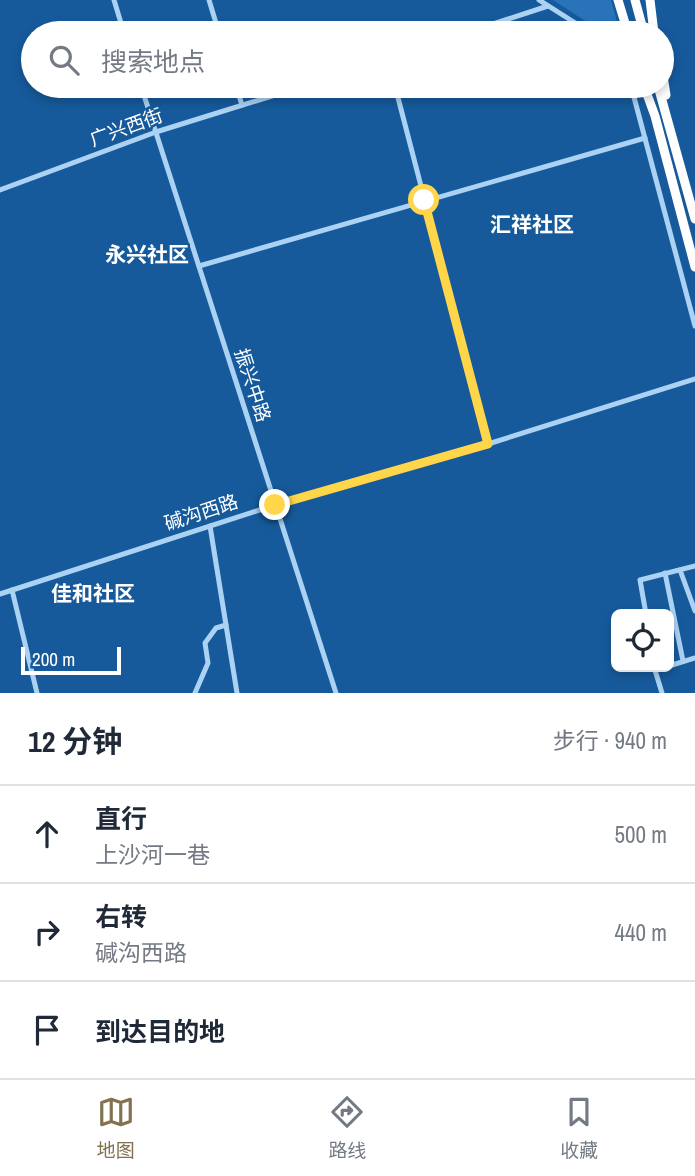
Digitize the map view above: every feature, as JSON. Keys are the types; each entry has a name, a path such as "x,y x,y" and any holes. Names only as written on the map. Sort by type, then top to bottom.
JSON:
{"highway":[{"path":"618,0 624,21"},
{"path":"624,0 630,21"},
{"path":"635,0 641,21"},
{"path":"650,0 653,21"},
{"path":"650,98 695,267"},
{"path":"662,98 695,219"},
{"path":"667,98 675,142"}],"street":[{"path":"114,0 120,21"},
{"path":"209,0 215,21"},
{"path":"539,0 571,21"},
{"path":"502,21 548,6"},
{"name":"振兴中路","path":"145,98 336,693"},
{"path":"240,98 242,105"},
{"name":"广兴西街","path":"0,190 156,132 265,98"},
{"path":"398,98 488,444"},
{"path":"634,98 695,326"},
{"path":"199,265 645,138"},
{"name":"碱沟西路","path":"0,594 275,505 488,444 695,379"},
{"path":"211,526 237,693"},
{"path":"645,609 640,580 695,566"},
{"path":"680,570 695,611"},
{"path":"665,573 683,661"},
{"path":"12,590 37,693"},
{"path":"195,693 208,663 205,643 216,628 226,625"},
{"path":"674,664 695,658"},
{"path":"656,672 662,693"}],"shaded area":[{"path":"553,0 611,0 617,21 585,21"}],"district":[{"name":"汇祥社区","path":"532,224"},
{"name":"永兴社区","path":"147,254"},
{"name":"佳和社区","path":"93,593"}],"route":[{"path":"275,505 488,444 424,200"}]}
